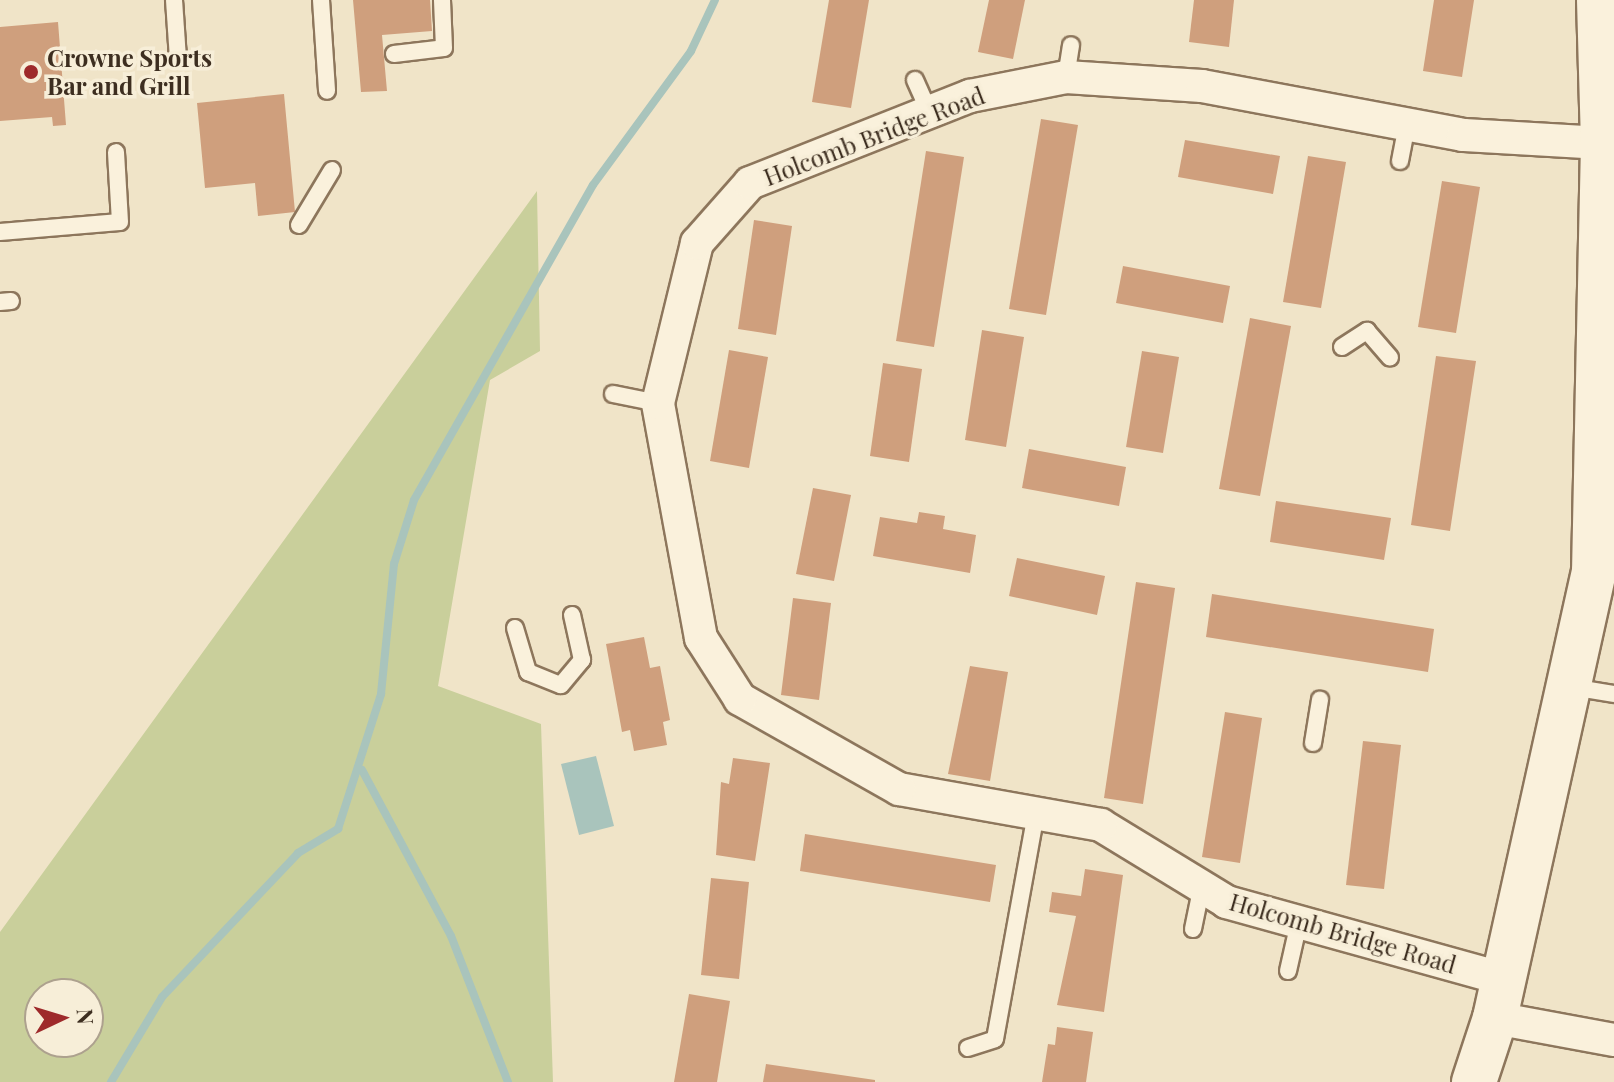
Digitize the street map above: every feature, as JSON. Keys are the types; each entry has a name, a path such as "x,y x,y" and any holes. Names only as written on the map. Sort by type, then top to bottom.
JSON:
{"main road":[{"path":"1474,1082 1499,998 1594,573 1609,330 1610,143 1604,11"}],"street":[{"name":"Holcomb Bridge Road","path":"1610,143 1463,135 1202,86 1066,77 970,96 750,183 697,243 658,403 701,638 740,699 899,789 1101,825 1227,902 1299,922 1614,1040"}],"lane":[{"path":"174,0 178,58"},
{"path":"321,0 327,91"},
{"path":"394,54 444,48 442,0"},
{"path":"1066,77 1071,45"},
{"path":"915,80 929,112"},
{"path":"1400,161 1407,125"},
{"path":"0,232 120,222 116,152"},
{"path":"299,225 332,170"},
{"path":"1342,347 1367,331 1390,357"},
{"path":"613,394 658,403"},
{"path":"515,628 528,672 561,685 582,660 572,615"},
{"path":"1569,687 1614,694"},
{"path":"1313,743 1320,700"},
{"path":"968,1048 995,1039 1036,814"},
{"path":"1193,929 1202,885"},
{"path":"1288,971 1299,922"}],"green space":[{"path":"537,191 540,351 490,380 438,686 541,724 553,1082 0,1082 0,932"}],"water":[{"path":"596,756 614,826 579,835 561,764"}],"building":[{"path":"353,0 430,0 432,31 382,35 387,91 361,92"},
{"path":"829,0 869,0 851,108 812,102"},
{"path":"989,0 1025,0 1013,59 978,52"},
{"path":"1194,0 1234,0 1229,47 1189,42"},
{"path":"1434,0 1474,0 1462,77 1423,71"},
{"name":"Crowne Sports Bar and Grill","path":"58,22 66,125 53,126 52,117 0,121 0,27"},
{"path":"284,94 295,212 258,216 255,183 205,188 197,103"},
{"path":"1041,119 1078,125 1046,315 1009,309"},
{"path":"1185,140 1280,156 1273,194 1178,177"},
{"path":"926,151 964,157 934,347 896,341"},
{"path":"1308,156 1346,162 1321,308 1283,302"},
{"path":"1442,181 1480,187 1456,333 1418,327"},
{"path":"754,220 792,226 776,335 738,329"},
{"path":"1123,266 1230,286 1223,323 1116,303"},
{"path":"1250,318 1291,326 1260,496 1219,489"},
{"path":"982,330 1024,337 1006,447 965,440"},
{"path":"729,350 768,357 749,468 710,461"},
{"path":"1142,351 1179,357 1163,453 1126,447"},
{"path":"1436,356 1476,361 1450,531 1411,525"},
{"path":"883,363 922,369 909,462 870,456"},
{"path":"1029,449 1126,467 1119,506 1022,488"},
{"path":"813,488 851,495 834,581 796,574"},
{"path":"1276,501 1391,518 1384,560 1270,542"},
{"path":"919,512 945,516 943,529 976,535 970,573 873,556 880,517 917,523"},
{"path":"1017,558 1105,576 1097,615 1009,596"},
{"path":"1136,582 1175,588 1143,804 1104,798"},
{"path":"1212,594 1434,629 1428,672 1206,637"},
{"path":"793,598 831,603 819,700 781,695"},
{"path":"644,637 650,668 660,666 670,720 663,722 667,745 634,751 630,730 622,732 606,644"},
{"path":"970,666 1008,672 990,781 948,774"},
{"path":"1225,712 1262,718 1240,863 1202,857"},
{"path":"1363,741 1401,745 1384,889 1346,885"},
{"path":"733,758 770,763 755,861 716,855 721,782 729,784"},
{"path":"805,834 996,865 990,902 800,871"},
{"path":"1085,869 1123,875 1104,1012 1057,1005 1076,916 1049,912 1052,892 1081,896"},
{"path":"711,878 749,882 739,979 701,975"},
{"path":"689,994 730,1001 717,1082 674,1082"},
{"path":"1057,1027 1093,1032 1086,1082 1042,1082 1048,1044 1055,1045"},
{"path":"766,1064 875,1080 875,1082 763,1082"}],"waterway":[{"path":"111,1082 162,997 298,853 338,829 381,694 394,564 414,500 593,185 691,51 715,0"},
{"path":"362,770 451,936 508,1082"}],"place":[{"name":"Crowne Sports Bar and Grill","path":"31,72"}]}
